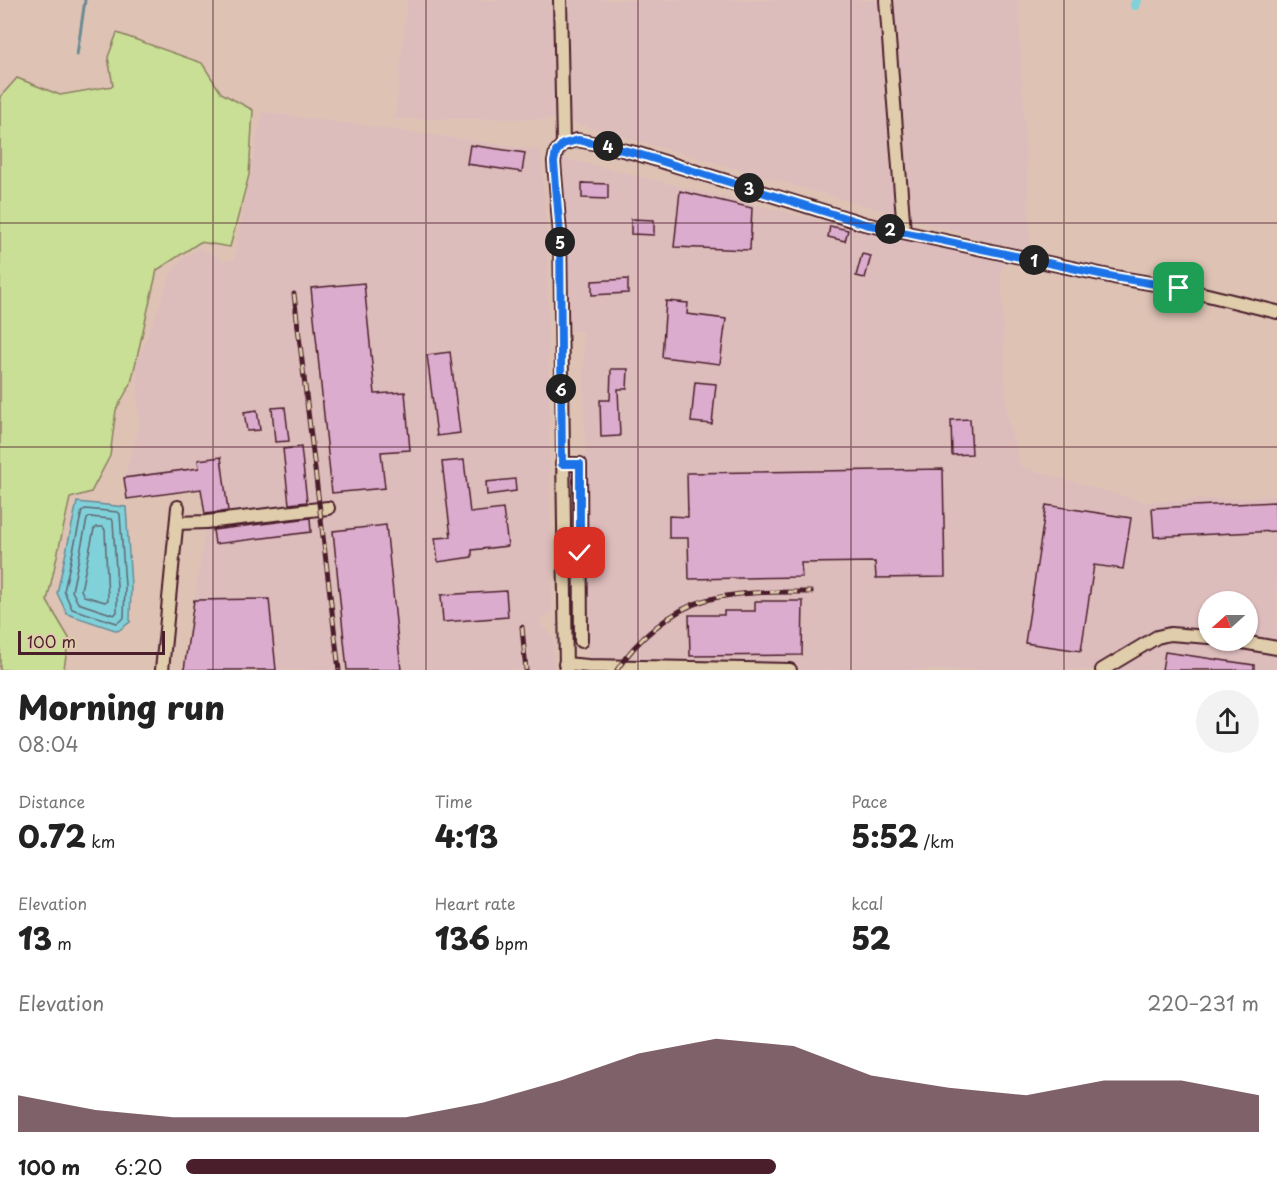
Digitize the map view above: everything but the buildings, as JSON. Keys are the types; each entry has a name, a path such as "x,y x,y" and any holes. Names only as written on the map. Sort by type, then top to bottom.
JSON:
{"street":[{"path":"560,0 563,144"},
{"path":"886,0 904,232"},
{"path":"790,670 566,667 560,234 554,162 556,152 563,144 578,140 635,153 865,224 1114,277 1179,288 1277,312"},
{"path":"562,464 580,464 581,641"},
{"path":"162,670 178,507"},
{"path":"177,524 328,508"},
{"path":"1102,670 1157,637 1170,634 1198,636"},
{"path":"1258,645 1277,648"},
{"path":"1126,655 1126,670"}],"shaded area":[{"path":"407,0 1018,0 1031,253 561,119 395,119"},
{"path":"262,112 541,150 547,236 552,613 540,619 541,626 553,636 554,670 184,670 206,522 201,489 127,499 124,478 139,429 137,364 170,276 183,258 200,248 223,261 234,260"},
{"path":"563,158 858,230 1006,262 1001,271 1007,417 1021,467 1144,502 1277,496 1277,670 588,670 583,331 570,331 568,234"}],"green space":[{"path":"117,33 202,63 221,93 253,110 249,175 230,247 200,242 157,270 131,383 116,410 110,456 91,492 70,498 47,601 69,638 64,668 69,670 0,670 0,97 17,78 60,95 113,86 108,57"}],"water":[{"path":"77,502 126,507 131,586 130,622 118,631 67,614 57,593"}],"waterway":[{"path":"77,55 85,0"},
{"path":"1135,5 1137,0"}],"railway":[{"path":"294,294 339,670"},
{"path":"617,670 644,637 667,619 693,605 719,597 745,594 811,592"},
{"path":"522,627 526,670"}],"route":[{"path":"580,553 580,464 562,464 560,234 554,162 556,152 563,144 578,140 635,153 865,224 1114,277 1179,288"}]}
